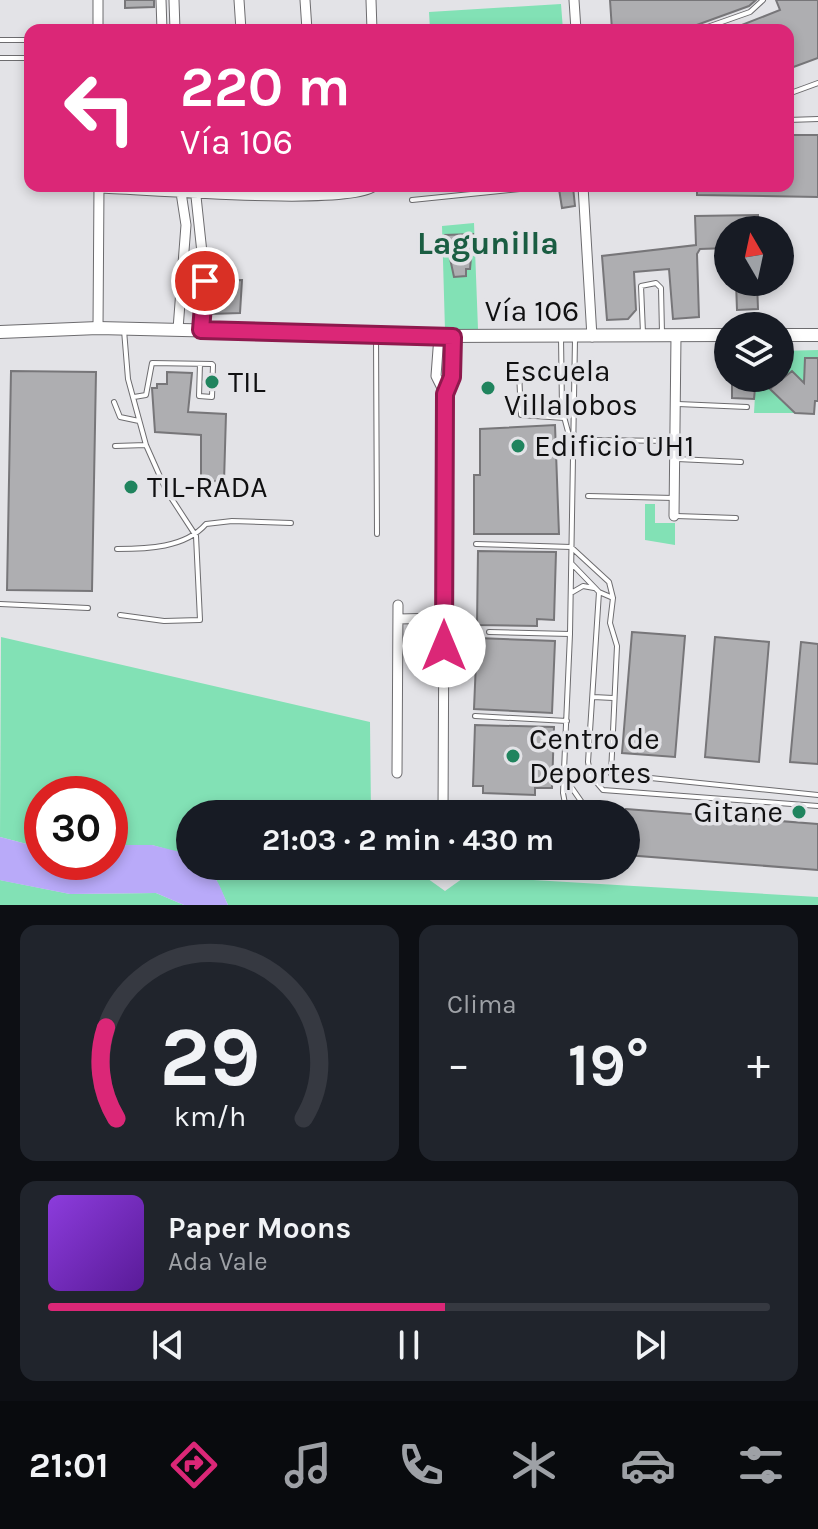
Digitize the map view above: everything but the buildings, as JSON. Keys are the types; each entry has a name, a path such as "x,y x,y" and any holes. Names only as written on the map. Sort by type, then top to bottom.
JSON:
{"main road":[{"name":"Vía 106","path":"0,332 98,328 453,337 714,335"},
{"path":"794,335 818,335"}],"street":[{"path":"98,0 98,24"},
{"path":"161,0 162,24"},
{"path":"174,0 175,24"},
{"path":"239,0 241,24"},
{"path":"305,0 307,24"},
{"path":"371,0 372,24"},
{"path":"574,0 576,24"},
{"path":"98,328 99,192"},
{"path":"178,329 185,252 181,192"},
{"path":"196,192 205,281 201,330"},
{"path":"266,192 314,197 365,192"},
{"path":"314,192 314,197"},
{"path":"583,192 592,337"},
{"path":"439,336 436,376 445,394"},
{"path":"669,336 675,404 674,516"},
{"path":"443,800 445,394 452,377 453,337"},
{"path":"397,773 398,605"},
{"path":"398,619 444,618"}],"lane":[{"path":"716,24 750,12 763,0"},
{"path":"0,40 24,40"},
{"path":"0,58 24,58"},
{"path":"794,92 818,83"},
{"path":"794,120 818,119"},
{"path":"412,200 490,192"},
{"path":"644,336 641,286 656,283 661,288 669,336"},
{"path":"120,615 164,621 200,620 196,536 166,490 146,445 128,379 124,329"},
{"path":"376,336 377,534"},
{"path":"561,337 564,418 571,446"},
{"path":"565,800 571,593 571,446 576,407 575,337"},
{"path":"134,397 146,395 150,363 200,364 213,365 210,398 199,396 200,364"},
{"path":"519,372 521,415 564,418"},
{"path":"114,402 120,417 139,421"},
{"path":"675,404 747,407"},
{"path":"589,440 675,441"},
{"path":"115,446 146,445"},
{"path":"675,459 741,462"},
{"path":"588,496 674,498"},
{"path":"674,516 736,518"},
{"path":"117,549 152,549 196,536 206,524 291,523"},
{"path":"476,544 571,547 609,582 613,598 610,623 617,646 611,774 818,795"},
{"path":"571,562 597,590 599,622 588,762 591,776 603,790 818,806"},
{"path":"571,593 583,586 613,598"},
{"path":"0,604 88,608"},
{"path":"599,622 610,623"},
{"path":"489,632 570,634"},
{"path":"593,697 613,698"},
{"path":"475,716 567,721"},
{"path":"565,778 580,800"},
{"path":"625,791 628,778"}],"green space":[{"path":"561,4 563,24 430,24 429,12"},
{"path":"474,223 478,329 445,330 442,226","holes":["473,234 466,276 455,276 445,235"]},
{"path":"818,350 818,358 805,358 804,384 815,397 794,373 794,351"},
{"path":"755,392 773,392 795,413 754,413"},
{"path":"645,504 655,504 655,523 675,523 675,545 645,540"},
{"path":"1,637 370,722 371,800 176,800 176,852 152,845 128,845 128,776 24,776 24,843 0,837"},
{"path":"0,880 70,894 156,893 184,905 0,905"},
{"path":"216,880 430,880 445,891 460,880 533,880 818,897 818,905 228,905"}],"shaded area":[{"path":"0,837 24,843 24,880 128,880 128,845 152,845 176,851 176,880 216,880 228,905 184,905 156,893 70,894 0,880"}],"place":[{"name":"TIL","path":"212,382"},
{"name":"Escuela Villalobos","path":"488,388"},
{"name":"Edificio UH1","path":"518,446"},
{"name":"TIL-RADA","path":"131,487"},
{"name":"Centro de Deportes","path":"513,756"},
{"name":"Gitane","path":"799,812"}],"district":[{"name":"Lagunilla","path":"488,243"}],"route":[{"path":"205,281 201,330 453,337 451,385 445,394 444,646"}]}
